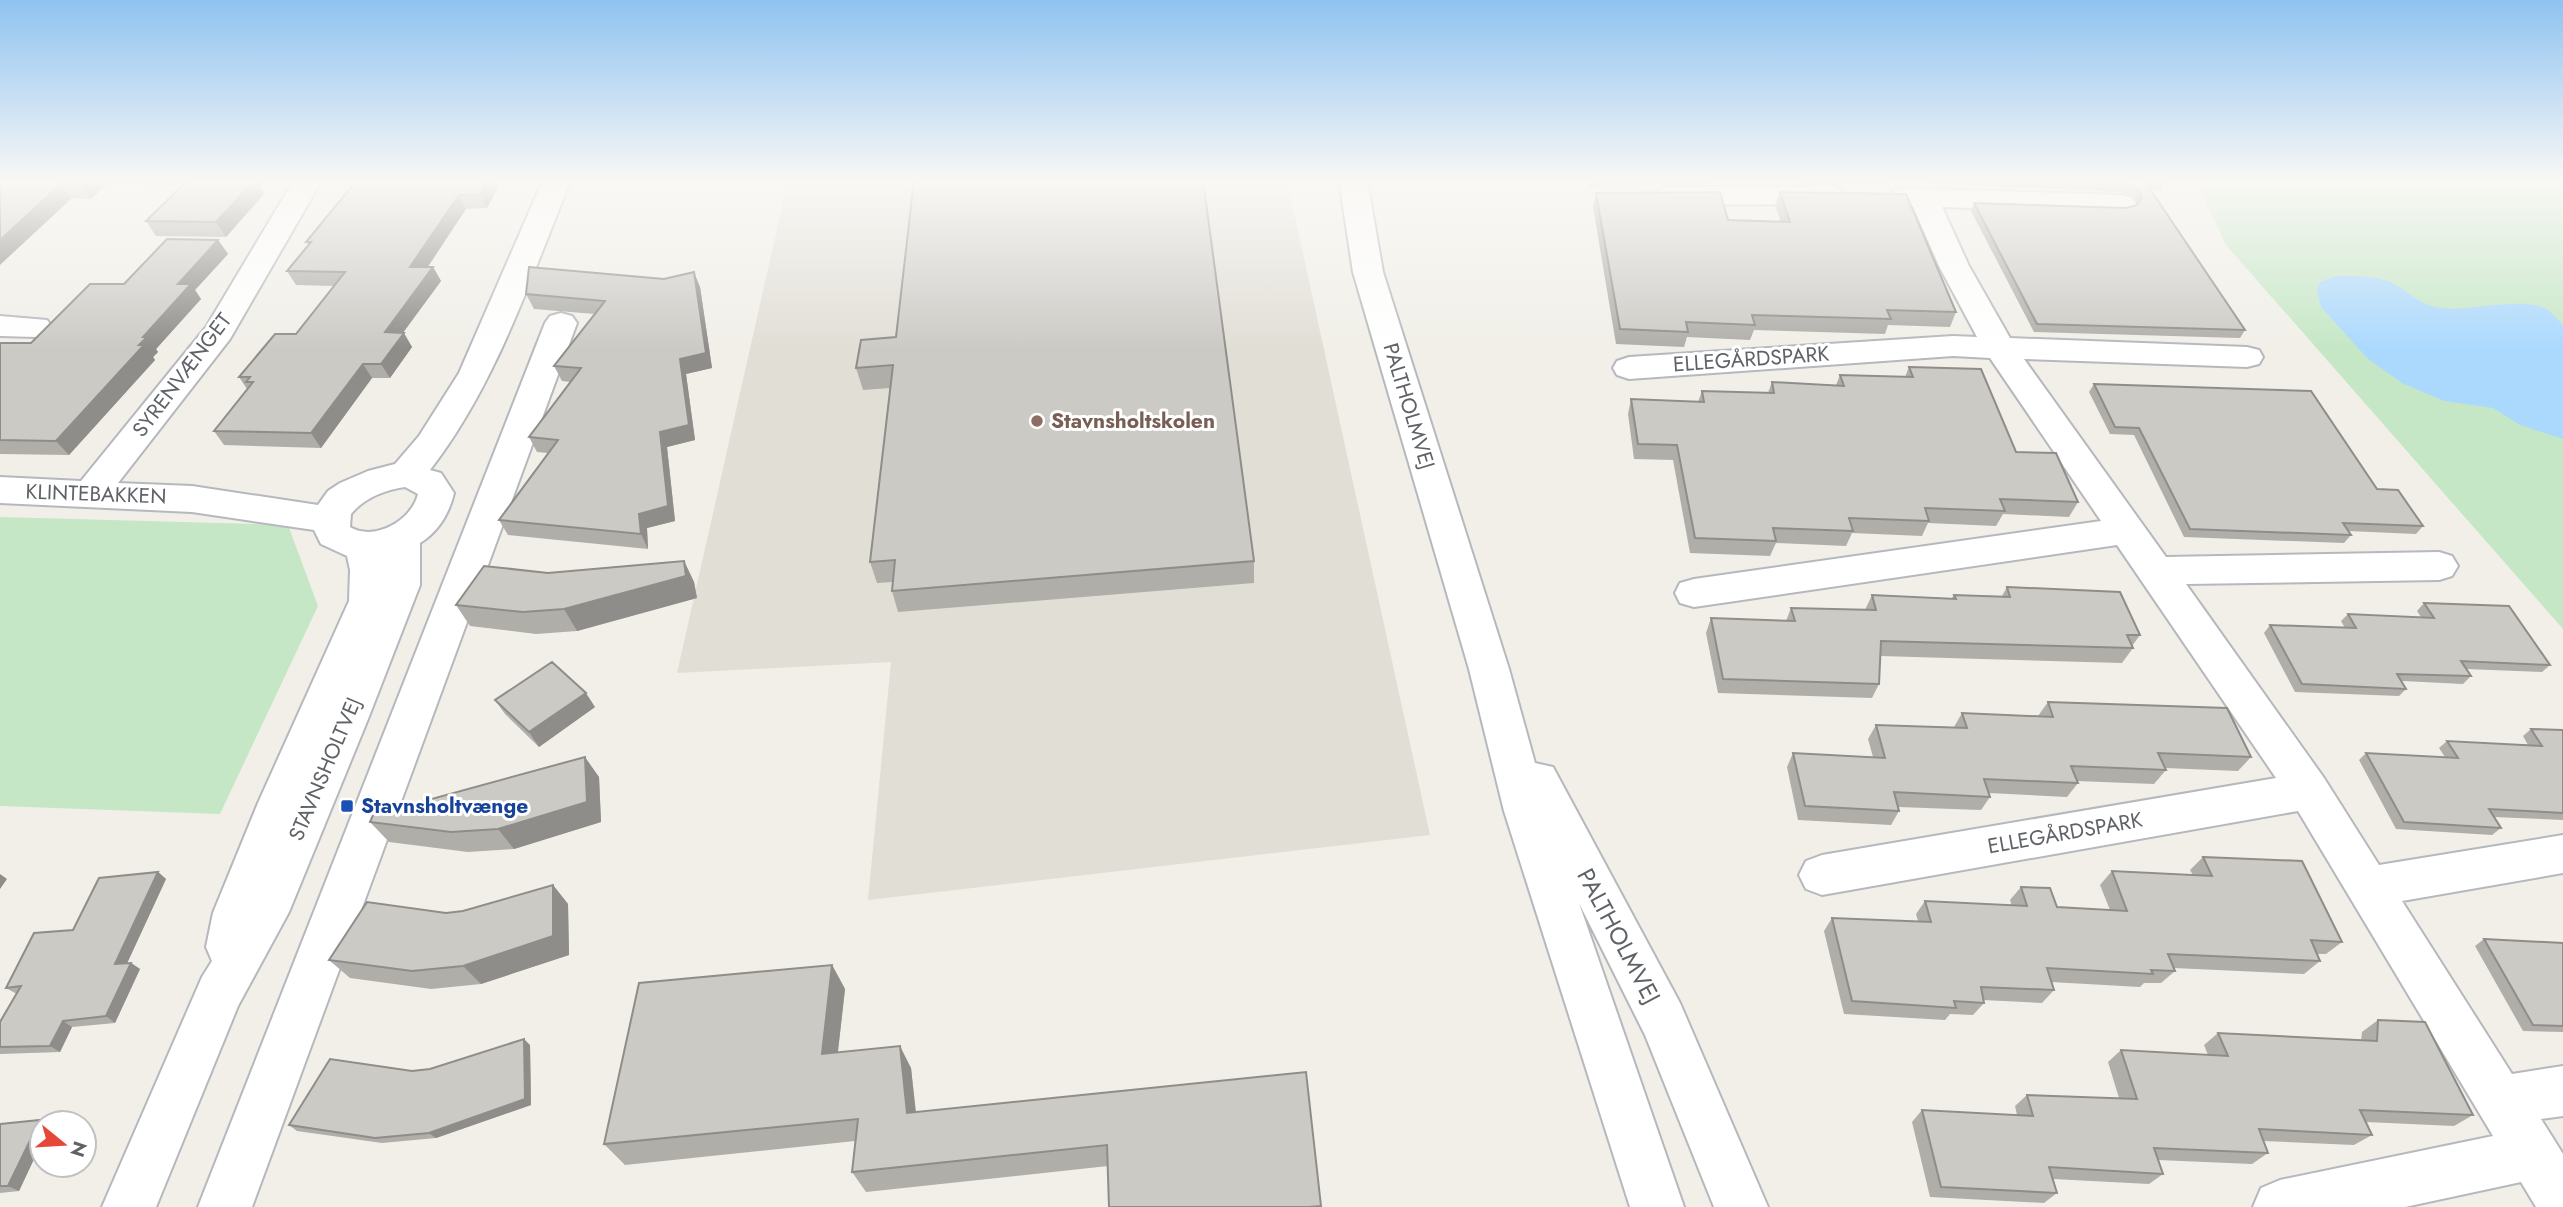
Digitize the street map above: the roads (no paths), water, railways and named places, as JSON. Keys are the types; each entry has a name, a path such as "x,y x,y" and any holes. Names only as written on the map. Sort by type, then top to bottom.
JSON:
{"street":[{"name":"SYRENVÆNGET","path":"91,493 219,332 275,236"},
{"path":"419,480 468,418 475,394 475,373 533,236"},
{"name":"PALTHOLMVEJ","path":"1362,236 1368,272 1489,669 1526,811 1657,1207"},
{"path":"1941,236 1998,347 2309,791 2563,1202"},
{"path":"225,1207 561,323"},
{"path":"0,326 36,327"},
{"name":"ELLEGÅRDSPARK","path":"1629,368 1953,346 2247,357"},
{"path":"419,480 436,493 436,502 430,513 401,536 363,545 351,544 337,538 331,531 340,507 372,482 419,480"},
{"name":"KLINTEBAKKEN","path":"0,491 192,499 252,510 340,507"},
{"path":"1694,593 2127,530"},
{"name":"STAVNSHOLTVEJ","path":"331,721 401,584 401,536"},
{"name":"STAVNSHOLTVEJ","path":"129,1207 219,993 266,912 331,721 368,601 369,570 363,545"},
{"path":"2155,571 2439,566"},
{"name":"PALTHOLMVEJ","path":"1489,669 1555,817 1633,957 1695,1090 1741,1207"},
{"path":"331,721 413,714"},
{"name":"ELLEGÅRDSPARK","path":"1822,875 2309,791"},
{"path":"2368,887 2563,854"},
{"path":"2500,1101 2563,1091"},
{"path":"2280,1207 2532,1154"}],"water":[{"path":"2336,276 2381,279 2434,307 2453,309 2526,304 2548,310 2563,325 2563,439 2520,425 2493,408 2444,401 2402,383 2368,359 2321,307 2317,290 2320,282"}],"place":[{"name":"Stavnsholtskolen","path":"1037,421"},
{"name":"Stavnsholtvænge","path":"347,806"}]}
